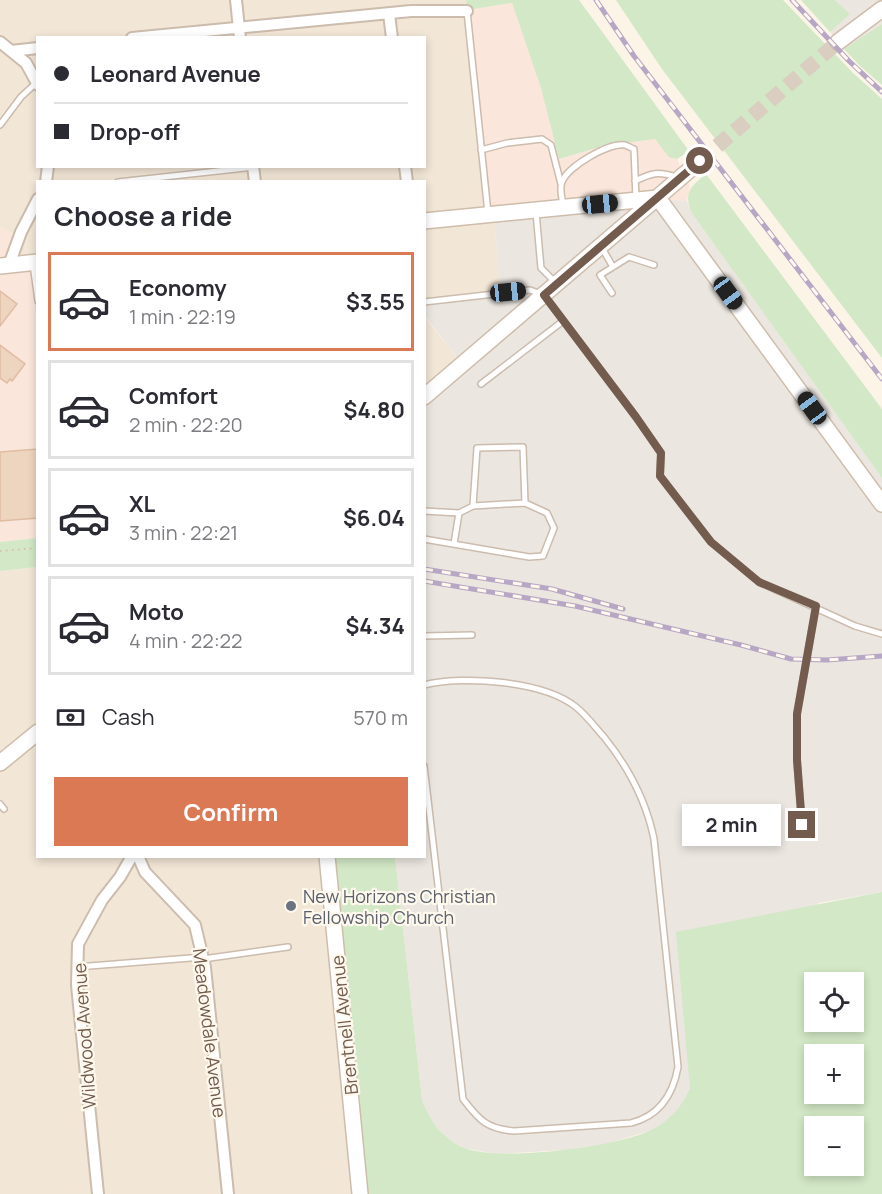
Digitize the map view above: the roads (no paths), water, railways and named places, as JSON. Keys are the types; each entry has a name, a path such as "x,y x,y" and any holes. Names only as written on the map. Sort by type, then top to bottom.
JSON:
{"street":[{"path":"236,0 239,32"},
{"path":"838,42 882,9"},
{"path":"168,36 239,32 411,11 467,11"},
{"path":"389,14 392,36"},
{"path":"0,42 26,63 36,82"},
{"path":"11,51 36,48"},
{"path":"426,395 700,161"},
{"path":"426,221 658,198"},
{"path":"658,198 882,504"},
{"path":"5,265 36,203"},
{"path":"5,265 35,262"},
{"path":"0,763 36,735"},
{"name":"Wildwood Avenue","path":"98,1194 77,985 78,944 102,900 131,858"},
{"name":"Meadowdale Avenue","path":"139,858 146,872 195,925 203,958 228,1194"},
{"name":"Brentnell Avenue","path":"327,858 360,1194"}],"lane":[{"path":"467,11 488,214"},
{"path":"0,125 21,97 36,85"},
{"path":"482,150 507,143 542,139 551,145 561,184 563,207"},
{"path":"561,184 567,172 585,160 607,148 624,145 634,149 636,200"},
{"path":"136,180 245,168"},
{"path":"635,181 662,172 681,178"},
{"path":"536,210 541,268 557,284"},
{"path":"601,247 613,267"},
{"path":"612,293 600,275 629,257 654,265"},
{"path":"426,302 530,290 544,295 661,453 660,476 711,542 759,582 816,606 855,626 882,634"},
{"path":"481,384 563,321"},
{"path":"473,506 477,448 523,447 525,503"},
{"path":"426,511 459,513 473,506 525,503 547,513 554,528 543,556 529,557 426,539"},
{"path":"454,544 459,513"},
{"path":"802,825 797,760 797,714 816,606"},
{"path":"426,636 472,635"},
{"path":"426,685 472,679 528,687 555,694 576,706 619,756 637,784 650,817 654,839 678,1067 671,1094 652,1114 631,1123 499,1130 482,1122 463,1099 426,783"},
{"path":"77,967 203,958 288,947"}],"tunnel":[{"path":"700,161 838,42"}],"railway":[{"path":"596,0 634,56 882,379"},
{"path":"792,0 849,61 882,92"},
{"path":"426,569 552,589 623,609"},
{"path":"426,581 575,606 791,659 827,660 882,656"}],"place":[{"name":"New Horizons Christian Fellowship Church","path":"291,906"}]}
